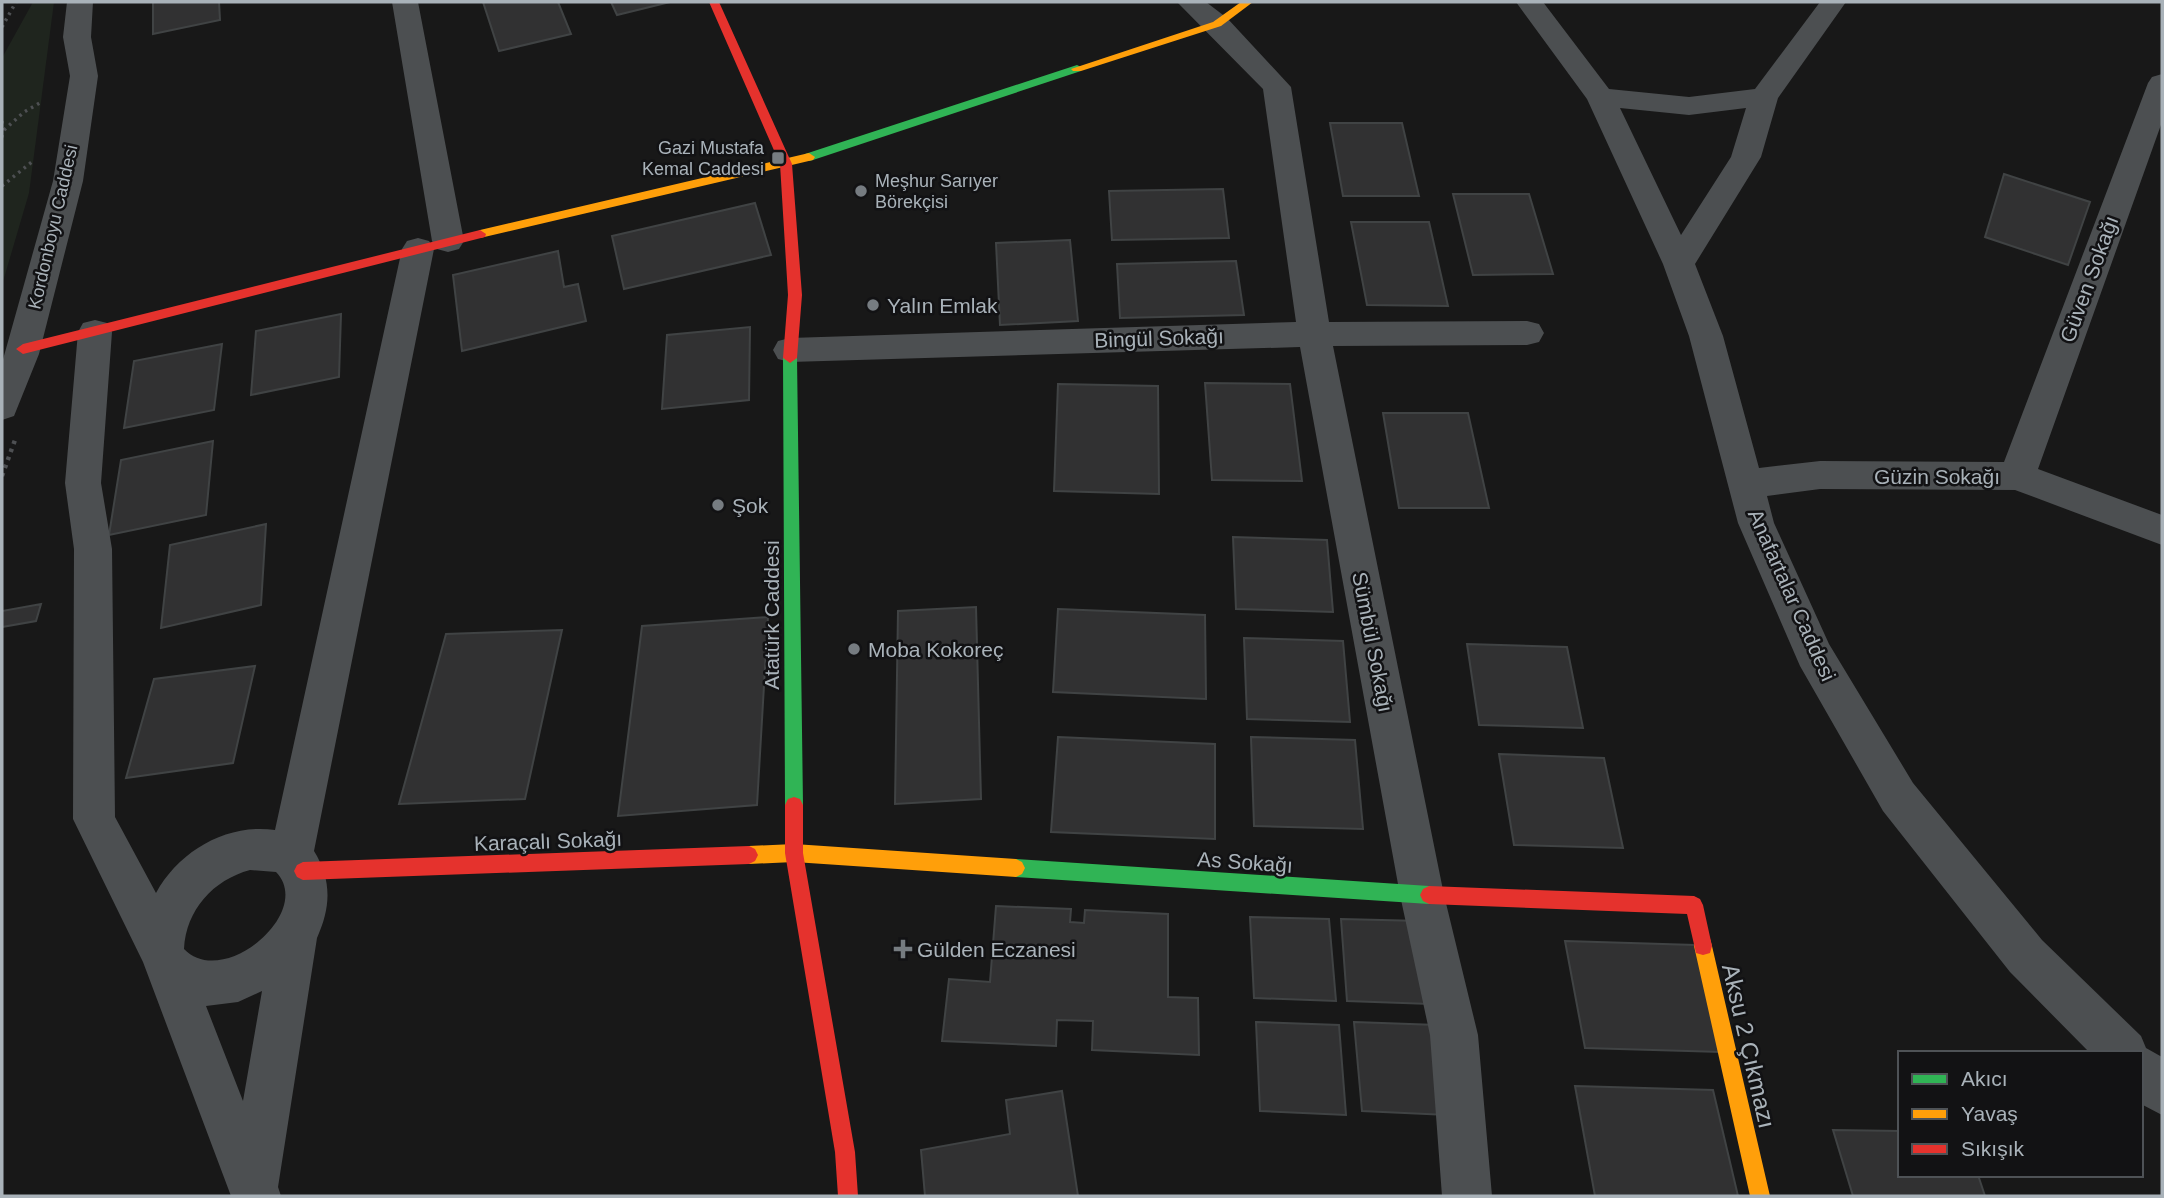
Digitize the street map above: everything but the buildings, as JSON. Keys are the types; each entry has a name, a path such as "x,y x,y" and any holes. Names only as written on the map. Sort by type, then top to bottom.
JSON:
{"street":[{"name":"Kordonboyu Caddesi","path":"2,407 23,349 68,181 84,76 77,37 80,2"},
{"path":"95,332 83,483 93,549 94,819 170,969 186,981 208,985 232,982 257,970 278,954 295,934 306,911 308,890 297,864 433,245 405,2"},
{"name":"Atatürk Caddesi","path":"714,2 786,164 795,296 790,350 794,853 845,1152 848,1196"},
{"path":"1190,2 1217,24"},
{"path":"23,349 433,245 786,164 1217,24 1248,2"},
{"name":"Anafartalar Caddesi","path":"1530,2 1600,97 1679,264 1706,336 1756,523 1814,654 1898,797 2026,956 2122,1051"},
{"path":"1679,264 1746,157 1764,97 1833,2"},
{"name":"Sümbül Sokağı","path":"1217,24 1278,87 1314,334 1422,895 1454,1035 1467,1196"},
{"name":"Güven Sokağı","path":"2017,476 2162,83"},
{"path":"1600,97 1689,106 1764,97"},
{"name":"Bingül Sokağı","path":"790,350 1314,334 1527,333"},
{"name":"Güzin Sokağı","path":"1745,484 1820,475 2017,476 2162,530"},
{"path":"255,1192 162,952 161,931 169,909 183,887 202,869 226,856 250,849 272,850 297,864"},
{"name":"Karaçalı Sokağı","path":"297,864 794,853"},
{"name":"As Sokağı","path":"794,853 1422,895 1693,905"},
{"name":"Aksu 2 Çıkmazı","path":"1693,905 1760,1196"},
{"path":"255,1192 295,934"},
{"path":"2143,1072 2162,1091"}],"path":[{"path":"2,27 16,2"},
{"path":"2,121 2,138"}],"shaded area":[{"path":"33,2 54,2 29,193 2,285 2,58"}],"traffic: fast":[{"path":"809,157 1077,69"},
{"path":"790,358 794,805"},
{"path":"1016,868 1429,895"}],"traffic: slow":[{"path":"1077,69 1217,24 1248,2"},
{"path":"480,234 809,157"},
{"path":"749,855 794,853 1016,868"},
{"path":"1703,946 1760,1196"}],"traffic: jam":[{"path":"714,2 786,164 795,295 790,358"},
{"path":"23,349 480,234"},
{"path":"794,805 794,853 845,1152 848,1196"},
{"path":"303,871 749,855"},
{"path":"1429,895 1694,905 1703,946"}],"place":[{"name":"Gazi Mustafa Kemal Caddesi","path":"778,158"},
{"name":"Meşhur Sarıyer Börekçisi","path":"861,191"},
{"name":"Yalın Emlak","path":"873,305"},
{"name":"Şok","path":"718,505"},
{"name":"Moba Kokoreç","path":"854,649"},
{"name":"Gülden Eczanesi","path":"903,949"}]}
